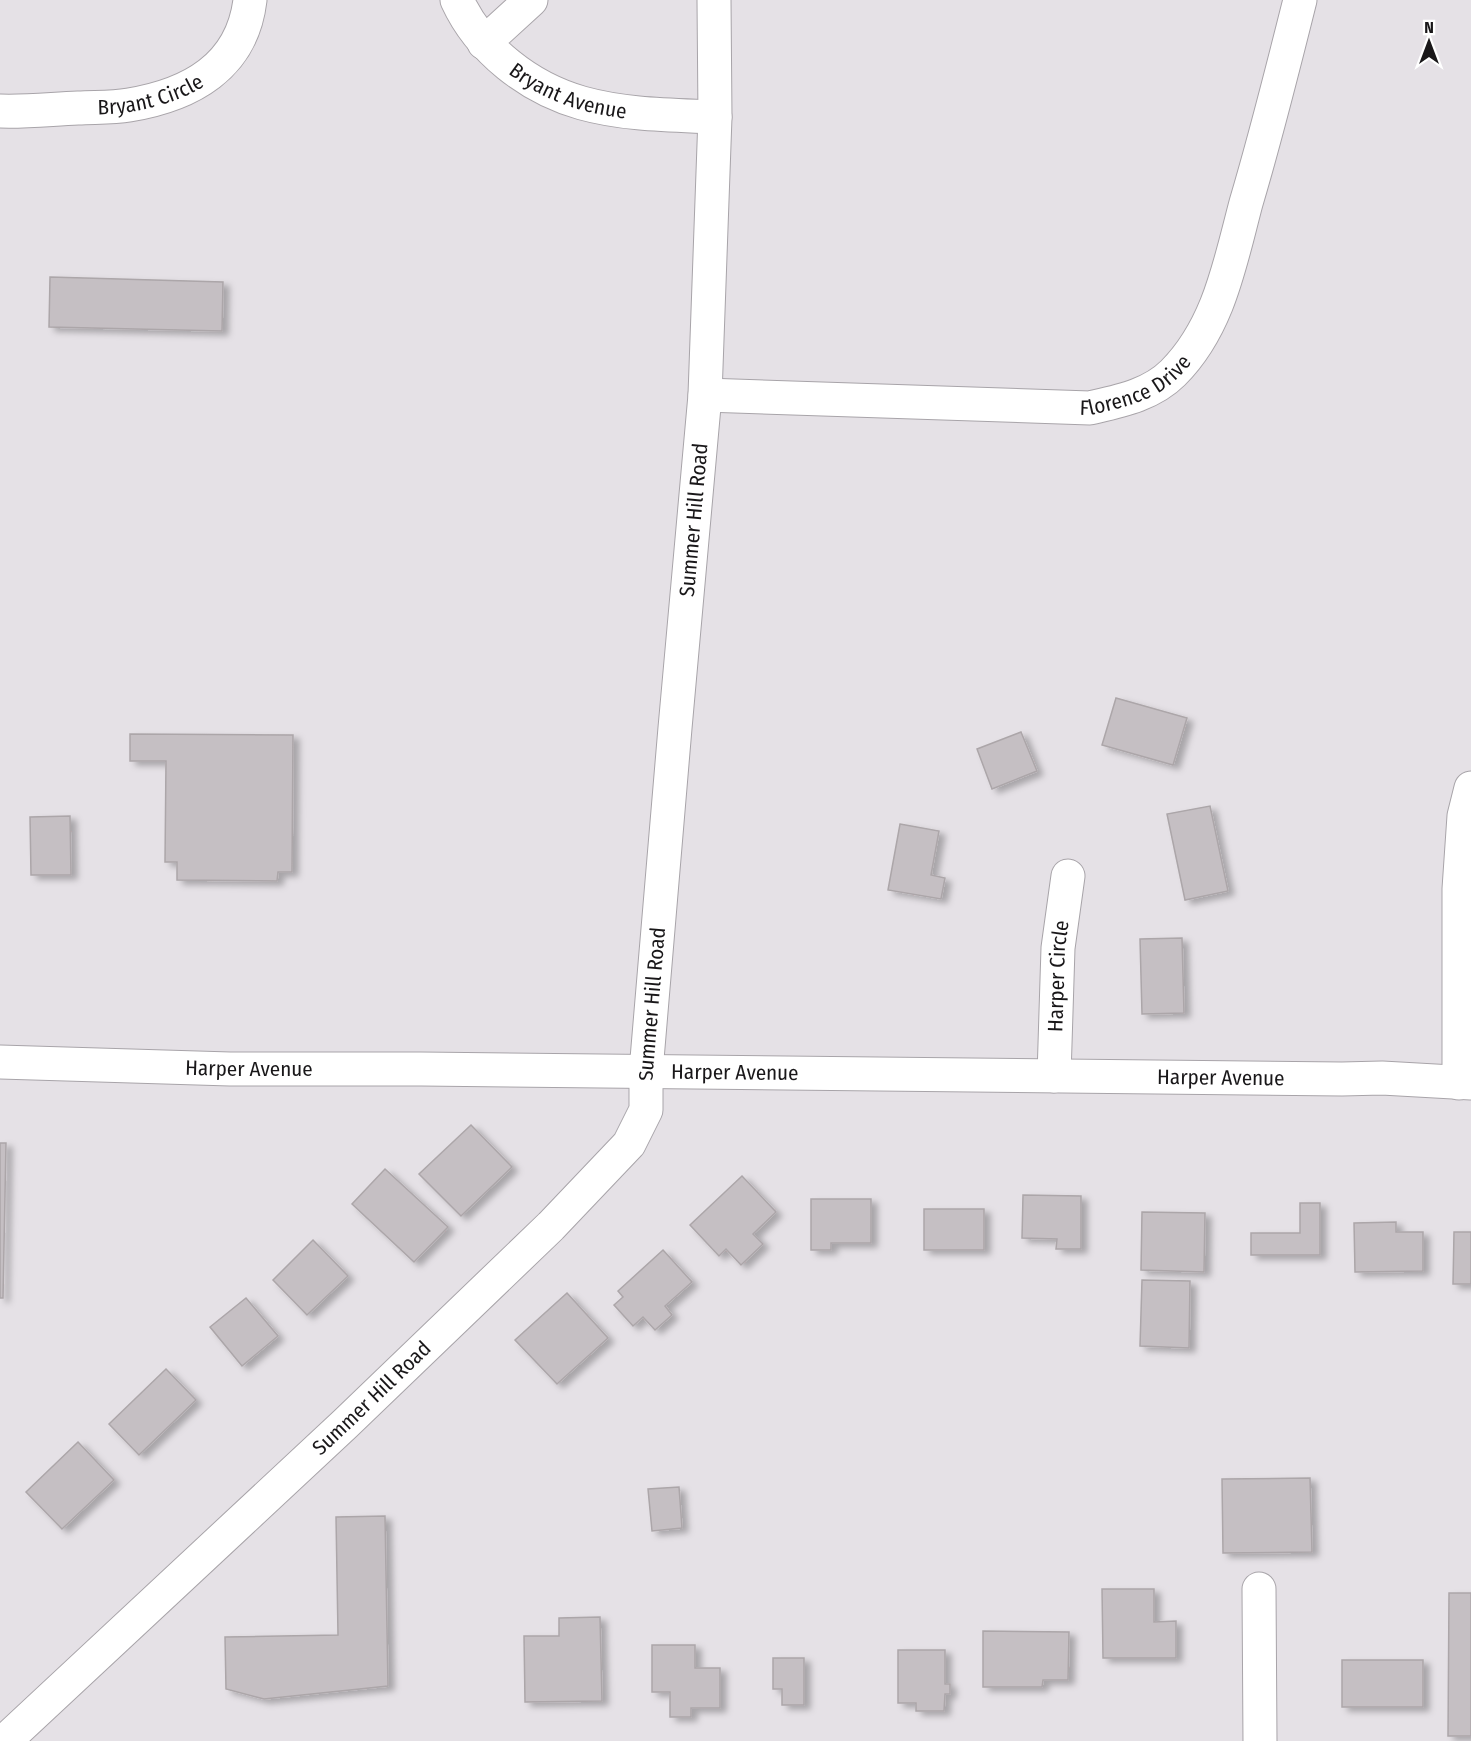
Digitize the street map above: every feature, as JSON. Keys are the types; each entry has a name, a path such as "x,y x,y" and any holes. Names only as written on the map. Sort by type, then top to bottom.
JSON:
{"street":[{"name":"Bryant Circle","path":"0,111 128,105 166,96 201,82 232,53 248,17 250,0"},
{"name":"Bryant Avenue","path":"457,0 484,43 513,69 546,89 582,103 652,115 715,117"},
{"path":"484,43 531,0"},
{"name":"Summer Hill Road","path":"5,1741 345,1424 551,1226 628,1144 646,1110 646,1071 705,395 715,117 714,0"},
{"name":"Florence Drive","path":"705,395 1090,408 1138,396 1163,380 1172,374 1199,342 1218,305 1268,126 1300,0"},
{"path":"1465,1083 1459,889 1464,816 1471,788"},
{"name":"Harper Circle","path":"1054,1076 1058,948 1068,876"},
{"name":"Harper Avenue","path":"0,1062 230,1069 1382,1078 1465,1083"},
{"path":"1259,1589 1260,1741"}],"building":[{"path":"50,277 223,282 222,331 49,327"},
{"path":"1116,698 1187,718 1173,765 1102,745"},
{"path":"1021,732 1037,771 992,789 977,749"},
{"path":"130,734 293,735 292,872 278,872 277,881 177,880 177,862 165,862 166,761 130,761"},
{"path":"1210,806 1228,891 1185,900 1167,814"},
{"path":"70,816 71,875 31,875 30,817"},
{"path":"900,824 939,831 931,875 945,878 941,899 888,890"},
{"path":"1182,938 1184,1013 1142,1014 1140,939"},
{"path":"471,1125 512,1167 461,1216 419,1174"},
{"path":"0,1143 6,1143 3,1298 0,1298"},
{"path":"385,1169 448,1227 414,1262 352,1204"},
{"path":"742,1176 776,1212 753,1234 763,1244 741,1265 726,1249 719,1256 690,1225"},
{"path":"1023,1195 1081,1196 1081,1249 1056,1249 1057,1239 1022,1238"},
{"path":"811,1199 871,1199 871,1243 831,1243 831,1250 811,1250"},
{"path":"1300,1203 1320,1203 1320,1255 1251,1255 1251,1233 1300,1233"},
{"path":"924,1209 984,1209 984,1250 924,1250"},
{"path":"1142,1212 1205,1213 1204,1272 1141,1270"},
{"path":"1396,1222 1396,1232 1423,1232 1423,1271 1355,1272 1354,1223"},
{"path":"1454,1232 1471,1232 1471,1284 1453,1284"},
{"path":"313,1240 348,1276 307,1315 273,1280"},
{"path":"663,1250 692,1282 665,1306 672,1315 655,1330 643,1317 633,1326 614,1305 623,1297 618,1291"},
{"path":"1142,1280 1190,1281 1189,1348 1140,1346"},
{"path":"567,1293 608,1338 557,1384 515,1340"},
{"path":"246,1298 278,1336 242,1366 210,1327"},
{"path":"166,1369 196,1400 139,1455 109,1424"},
{"path":"78,1442 114,1480 62,1529 26,1492"},
{"path":"1310,1478 1312,1552 1223,1553 1222,1479"},
{"path":"679,1487 682,1528 652,1531 648,1489"},
{"path":"385,1516 388,1686 264,1699 226,1689 225,1637 338,1635 336,1517"},
{"path":"1102,1589 1154,1589 1154,1622 1176,1621 1176,1658 1103,1658"},
{"path":"1449,1593 1471,1593 1471,1736 1448,1736"},
{"path":"600,1617 602,1701 525,1702 524,1636 559,1636 559,1618"},
{"path":"983,1631 1069,1632 1068,1680 1043,1680 1042,1687 983,1687"},
{"path":"652,1645 695,1645 695,1668 720,1668 720,1708 691,1708 691,1717 670,1717 670,1692 652,1692"},
{"path":"898,1650 945,1650 945,1684 950,1684 950,1694 945,1694 944,1711 916,1711 916,1703 898,1703"},
{"path":"773,1658 804,1658 804,1705 782,1705 782,1689 773,1689"},
{"path":"1342,1660 1423,1660 1423,1707 1342,1707"}]}
